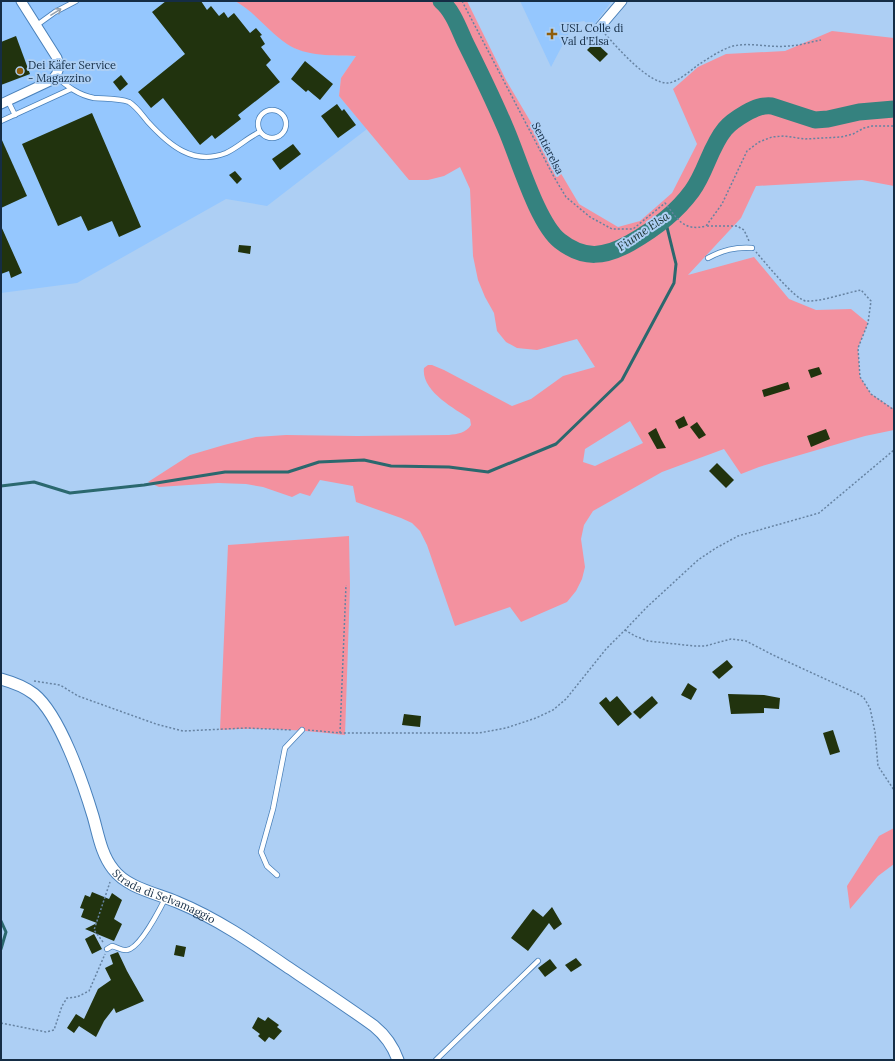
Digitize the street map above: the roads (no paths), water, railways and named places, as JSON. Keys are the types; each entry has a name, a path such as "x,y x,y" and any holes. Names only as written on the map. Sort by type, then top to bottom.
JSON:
{"street":[{"path":"5,103 46,84 55,76 59,68 58,61 21,1"},
{"path":"599,28 622,1"},
{"name":"Strada di Selvamaggio","path":"1,679 18,685 33,693 43,703 63,738 83,784 104,852 113,870 128,882 199,911 226,926 378,1030 386,1038 394,1050 398,1060"}],"lane":[{"path":"37,25 55,12 76,1"},
{"path":"55,76 71,89 88,96 129,102 166,140 180,150 191,155 210,156 226,153 260,132"},
{"path":"1,121 71,89"},
{"path":"5,103 15,115"},
{"path":"269,111 278,112 282,115 285,123 283,132 280,135 272,138 260,132 258,123 262,115 269,111"},
{"path":"708,258 724,250 734,248 752,248"},
{"path":"277,875 267,866 262,852 273,809 285,748 302,730"},
{"path":"107,949 112,946 124,950 133,948 149,927 166,897"},
{"path":"436,1060 538,961"}],"waterway":[{"name":"Fiume Elsa","path":"441,1 455,20 491,95 536,205 544,220 560,241 569,247 586,254 603,254 621,248 647,232 671,214 686,199 697,184 715,144 725,129 738,118 752,110 762,106 772,106 815,120 828,119 859,112 894,109"},
{"path":"1,486 34,482 70,493 144,485 225,472 288,472 319,462 364,460 391,466 449,467 488,472 556,444 622,380 674,283 676,264 665,219"},
{"path":"1,921 6,932 1,949"}],"place":[{"name":"USL Colle di Val d'Elsa","path":"552,34"},
{"name":"Dei Käfer Service - Magazzino","path":"20,71"}]}
